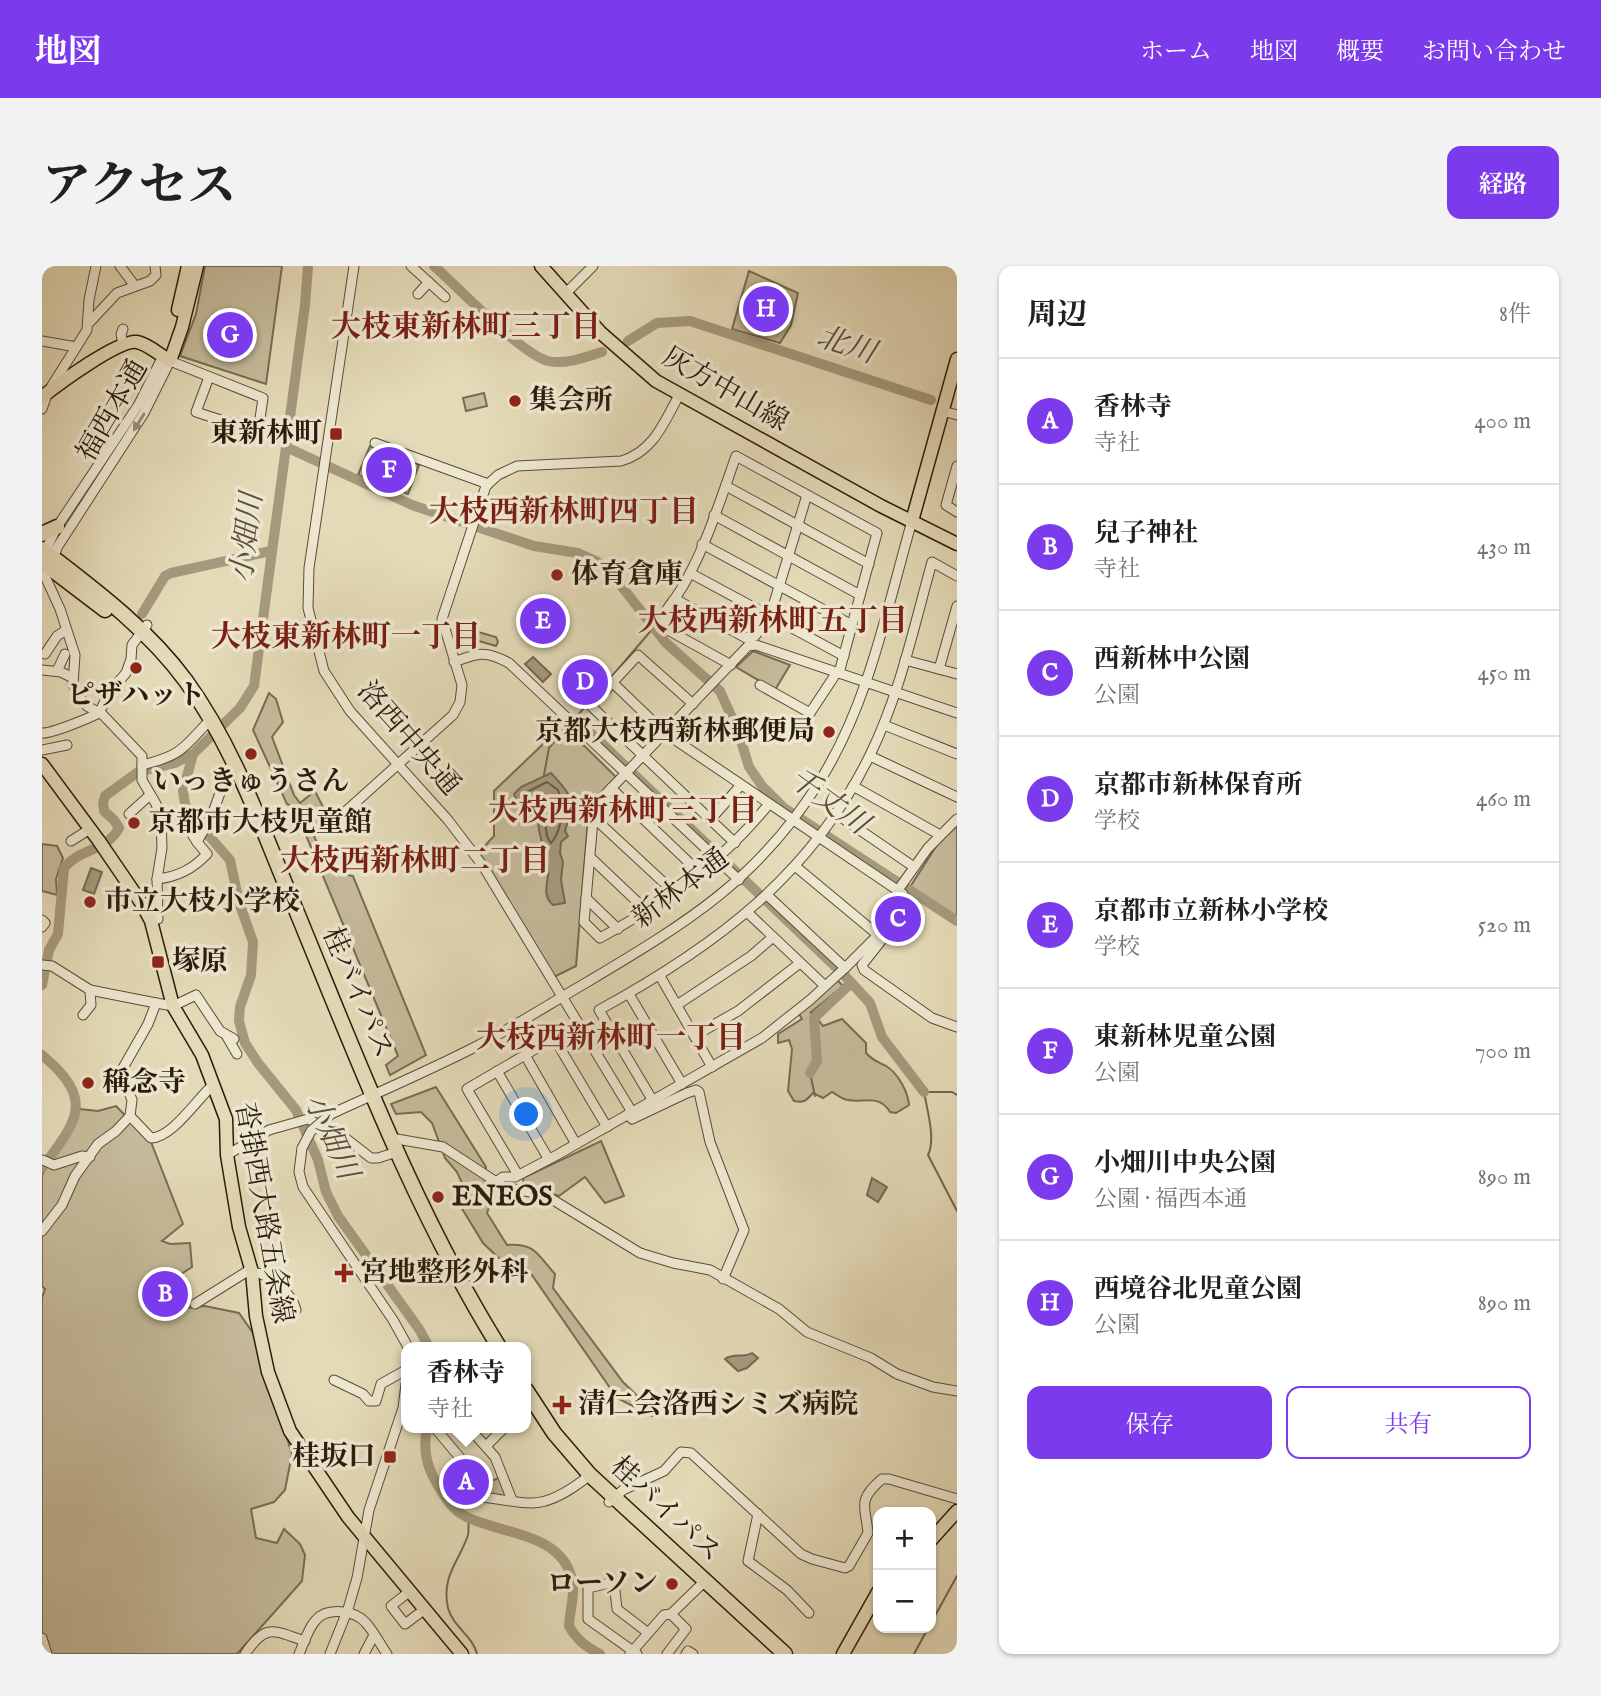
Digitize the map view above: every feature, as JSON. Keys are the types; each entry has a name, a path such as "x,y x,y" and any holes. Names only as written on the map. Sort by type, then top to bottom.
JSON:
{"highway":[{"path":"42,534 58,527"},
{"name":"桂バイパス","path":"48,556 119,609 142,632 184,679 210,724 231,765 369,1097 441,1259 487,1342"},
{"name":"桂バイパス","path":"392,1148 447,1256 496,1342"},
{"name":"桂バイパス","path":"531,1398 588,1477"},
{"name":"桂バイパス","path":"531,1410 549,1437 588,1477 772,1654"},
{"name":"桂バイパス","path":"702,1584 785,1654"}],"main road":[{"name":"福西本通","path":"166,359 188,266"},
{"name":"福西本通","path":"166,359 182,327 197,266"},
{"name":"灰方中山線","path":"541,266 601,333 633,363 679,396 957,544"},
{"path":"45,395 104,355 132,341 140,342 166,359"},
{"name":"新林本通","path":"912,521 957,359"},
{"name":"沓掛西大路五条線","path":"45,773 90,829 142,904 150,921 173,1006 202,1055 226,1119 227,1155 239,1227 251,1270 261,1342 268,1372 290,1431 324,1483 364,1536 462,1654"},
{"path":"936,1523 957,1500"},
{"path":"936,1534 957,1511"},
{"path":"843,1654 873,1601"},
{"path":"851,1654 873,1616"}],"street":[{"path":"89,323 89,300 96,266"},
{"path":"120,266 135,286"},
{"path":"42,409 45,395 89,323 117,293 150,281 156,275 155,266"},
{"name":"洛西中央通","path":"354,266 309,568 308,608 324,671 350,711 448,820 483,866 630,1113"},
{"path":"411,266 445,297"},
{"path":"565,294 593,266"},
{"path":"418,294 429,282"},
{"path":"123,329 123,344"},
{"path":"42,341 76,346"},
{"path":"166,359 263,398 258,432 196,412 209,377"},
{"name":"福西本通","path":"48,556 49,543 58,527 166,359"},
{"name":"福西本通","path":"48,556 145,413 166,359"},
{"path":"336,820 453,715 460,702 461,685 442,619 488,484 498,475 517,466 621,461 635,457 647,448 679,396"},
{"path":"943,411 957,415"},
{"path":"374,443 488,484"},
{"path":"731,665 668,630 663,623 663,614 690,573 736,456 877,533 838,673 810,713 760,685"},
{"path":"957,466 946,505 957,512"},
{"path":"726,486 869,564"},
{"path":"675,599 746,638 755,636 770,616 807,495"},
{"path":"714,515 860,595"},
{"name":"新林本通","path":"405,1342 303,1187 299,1172 302,1148 311,1131 331,1114 473,1048 670,933 742,877 783,835 822,778 840,745 866,682 912,521"},
{"path":"702,544 852,625"},
{"path":"48,556 45,587 60,609 75,655 74,689 82,701 99,713 120,736 140,752 150,795 161,820 162,848 157,879 158,919 150,921"},
{"path":"653,1101 599,1010 660,976 748,913 795,866 853,786 884,725 932,562 957,576"},
{"path":"690,573 844,656"},
{"path":"939,669 957,606"},
{"path":"45,654 57,636 66,630"},
{"path":"42,733 58,731 99,713 109,693 126,673 132,645 142,632"},
{"path":"769,804 735,843 701,874 648,912 600,938 584,922 593,817 599,801 748,646 756,645 957,713"},
{"path":"454,662 479,653 504,660 572,723 629,770 742,877"},
{"path":"57,671 65,654"},
{"path":"693,704 638,655 591,706 735,843"},
{"path":"905,660 957,674"},
{"path":"42,670 57,671 73,678"},
{"path":"496,1182 503,1177 515,1177 576,1144 762,1038 841,971 878,934 903,902 903,894 819,835 797,816 769,804 665,733 613,683"},
{"path":"142,769 165,759 181,756 210,724"},
{"path":"884,725 957,754"},
{"path":"42,750 67,746"},
{"path":"870,755 957,797"},
{"path":"198,841 220,793 222,776 231,765"},
{"path":"710,820 741,785"},
{"path":"853,786 940,835"},
{"path":"611,788 701,874"},
{"path":"129,814 150,795"},
{"path":"835,813 914,867"},
{"path":"593,817 675,893"},
{"path":"898,890 940,835 957,819"},
{"path":"157,879 170,878 196,866 207,854 183,820"},
{"path":"71,841 90,829"},
{"path":"590,857 648,912"},
{"path":"795,866 878,934 881,941 862,965 864,970 932,1018 957,1027"},
{"path":"586,898 618,929"},
{"path":"763,899 841,971"},
{"path":"748,913 825,986"},
{"path":"42,920 45,923 42,927"},
{"path":"677,1005 751,956 773,937"},
{"path":"694,1036 738,1011 800,962"},
{"path":"44,965 90,990 173,1006 196,995 232,1046"},
{"path":"660,976 712,1067"},
{"path":"83,1015 91,1005 90,990"},
{"path":"629,994 682,1084"},
{"path":"42,1231 62,1205 75,1176 98,1144 130,1116 132,1100 123,1078 123,1068 148,1024 156,1003"},
{"path":"518,1175 467,1088 554,1038 607,1127"},
{"path":"526,1055 576,1144"},
{"path":"497,1072 548,1158"},
{"path":"130,1116 151,1138 159,1138 213,1085"},
{"path":"630,1113 632,1119 687,1093 695,1090 699,1092 710,1142 744,1230 723,1279"},
{"path":"227,1155 269,1130 308,1119 344,1137 371,1158 378,1158 392,1148 443,1147 504,1187 545,1195 640,1252 673,1263 710,1270 779,1309 807,1332 871,1358 897,1374 933,1387 957,1391"},
{"path":"45,1162 54,1165 82,1156 90,1157"},
{"path":"195,1304 251,1270 265,1276 285,1291 295,1302 296,1310"},
{"path":"334,1380 363,1394 377,1405 381,1384 401,1373"},
{"path":"330,1654 347,1613 375,1489 401,1414"},
{"path":"439,1433 472,1472 483,1497 534,1503 553,1498 588,1477"},
{"path":"474,1433 495,1457 512,1500"},
{"path":"486,1446 499,1433"},
{"path":"611,1499 664,1471 681,1452 691,1453 801,1554 845,1568 849,1566 868,1533 864,1503 882,1479 957,1500"},
{"path":"461,1478 472,1472"},
{"path":"758,1514 748,1561 787,1590 810,1612"},
{"path":"647,1632 617,1609 614,1582 588,1588 588,1619 633,1653 647,1632 664,1615 671,1614 702,1584"},
{"path":"410,1591 391,1606 405,1624 425,1609"},
{"path":"299,1654 313,1622 331,1612 347,1613 363,1620 387,1654"},
{"path":"667,1654 687,1629 671,1614"},
{"path":"245,1654 265,1633 275,1630 305,1641"},
{"path":"364,1654 374,1634"},
{"path":"42,1638 47,1654"},
{"path":"686,1654 688,1651 693,1654"}],"shaded area":[{"path":"205,266 282,266 266,384 180,356 196,314"},
{"path":"749,271 798,293 791,325 780,343 732,329"},
{"path":"484,393 487,406 466,411 463,398"},
{"path":"370,446 419,465 408,494 358,475"},
{"path":"478,632 496,637 496,646 479,641 465,644 462,636"},
{"path":"753,651 790,665 775,690 736,667"},
{"path":"269,693 276,699 283,722 272,737 294,795 300,803 315,791 330,821 314,836 329,871 353,876 426,1055 390,1075 386,1065 398,1056 305,833 301,810 287,804 253,730"},
{"path":"563,725 616,777 589,809 576,966 554,977 479,852 494,836 494,791"},
{"path":"957,826 957,917 910,887 939,842"},
{"path":"42,844 57,846 63,858 56,879 57,895 42,891"},
{"path":"904,901 914,908 888,942 882,941 879,935"},
{"path":"836,979 843,986 810,1013 812,1012 823,1026 842,1019 866,1043 866,1053 895,1073 909,1105 896,1113 890,1112 886,1106 876,1101 848,1100 832,1092 823,1098 813,1093 805,1101 794,1101 788,1091 792,1049 789,1040 778,1043 778,1034 802,1019 798,1012"},
{"path":"436,1087 486,1167 484,1178 492,1199 487,1213 507,1245 530,1248 544,1261 555,1274 553,1288 623,1382 653,1411 652,1416 617,1398 525,1265 508,1267 483,1243 461,1207 470,1200 457,1172 445,1158 432,1123 421,1112 396,1114 391,1104"},
{"path":"116,1106 151,1142 183,1224 162,1241 170,1244 190,1243 192,1267 172,1280 178,1309 205,1306 239,1313 253,1333 292,1454 285,1490 274,1502 251,1509 256,1538 277,1543 284,1529 300,1544 305,1555 302,1581 237,1654 42,1654 42,1298 45,1289 42,1286 42,1175 80,1109 98,1111"},
{"path":"601,1141 624,1196 605,1203 585,1177 559,1196 524,1186 523,1178"},
{"path":"501,1477 507,1493 504,1497 487,1494 481,1485"}],"water":[{"path":"533,657 551,674 543,682 525,664"},
{"path":"551,773 567,792 572,808 565,831 568,836 561,842 560,853 565,903 553,905 547,896 548,867 538,822 519,808 514,794 521,787"},
{"path":"91,868 102,872 94,894 83,890"},
{"path":"872,1178 887,1187 878,1202 867,1195"},
{"path":"752,1353 758,1358 747,1368 738,1371 725,1359 731,1356"}],"waterway":[{"name":"小畑川","path":"308,266 254,686 240,708 193,754 183,791 185,804 198,829 210,837 230,860 239,902 253,942 251,975 240,1007 239,1021 245,1043 296,1110 318,1160 326,1192 338,1216 426,1342"},
{"name":"北川","path":"434,266 507,334 537,356 548,361 562,362 602,352"},
{"name":"北川","path":"628,341 657,323 690,321 931,400"},
{"name":"千丈川","path":"286,447 412,505 534,546 578,553 608,569 666,643 720,691 738,731 749,767 762,786 784,808 957,921"},
{"path":"142,614 165,576 171,573 271,551"},
{"path":"601,689 655,626"},
{"path":"573,720 588,704"},
{"path":"575,718 845,976 870,1003 882,1037 924,1092"},
{"path":"544,775 549,748 569,724"},
{"path":"42,985 49,950 58,934 64,868 77,857 114,836 119,828 104,811 105,796 138,772 175,763 193,754"},
{"path":"810,1073 817,1061 814,1018 851,983"},
{"path":"42,1055 70,1085 75,1098 72,1123 42,1168"},
{"path":"810,1073 815,1096"},
{"path":"957,1095 952,1092 924,1092 931,1133 928,1155 957,1211"},
{"name":"小畑川","path":"426,1433 426,1457 430,1470 456,1510 478,1522 536,1540 560,1556 573,1583 569,1626 582,1643 600,1654"},
{"path":"469,1518 468,1535 449,1578 446,1597 454,1621 477,1654"},
{"path":"936,1614 957,1576"},
{"path":"914,1654 925,1633"}],"place":[{"name":"西境谷北児童公園","path":"766,309"},
{"name":"小畑川中央公園","path":"230,335"},
{"name":"集会所","path":"515,401"},
{"name":"東新林町","path":"336,434"},
{"name":"東新林児童公園","path":"389,470"},
{"name":"体育倉庫","path":"557,575"},
{"name":"京都市立新林小学校","path":"543,621"},
{"name":"ピザハット","path":"136,668"},
{"name":"京都市新林保育所","path":"585,682"},
{"name":"京都大枝西新林郵便局","path":"829,732"},
{"name":"いっきゅうさん","path":"251,754"},
{"name":"京都市大枝児童館","path":"134,823"},
{"name":"市立大枝小学校","path":"90,902"},
{"name":"西新林中公園","path":"898,919"},
{"name":"塚原","path":"158,962"},
{"name":"稱念寺","path":"88,1083"},
{"name":"ENEOS","path":"438,1197"},
{"name":"宮地整形外科","path":"344,1273"},
{"name":"兒子神社","path":"165,1294"},
{"name":"清仁会洛西シミズ病院","path":"562,1405"},
{"name":"桂坂口","path":"390,1457"},
{"name":"香林寺","path":"466,1482"},
{"name":"ローソン","path":"672,1584"}],"district":[{"name":"大枝東新林町三丁目","path":"466,328"},
{"name":"大枝西新林町四丁目","path":"564,513"},
{"name":"大枝西新林町五丁目","path":"773,622"},
{"name":"大枝東新林町一丁目","path":"346,638"},
{"name":"大枝西新林町三丁目","path":"623,812"},
{"name":"大枝西新林町二丁目","path":"415,862"},
{"name":"大枝西新林町一丁目","path":"611,1039"}]}
